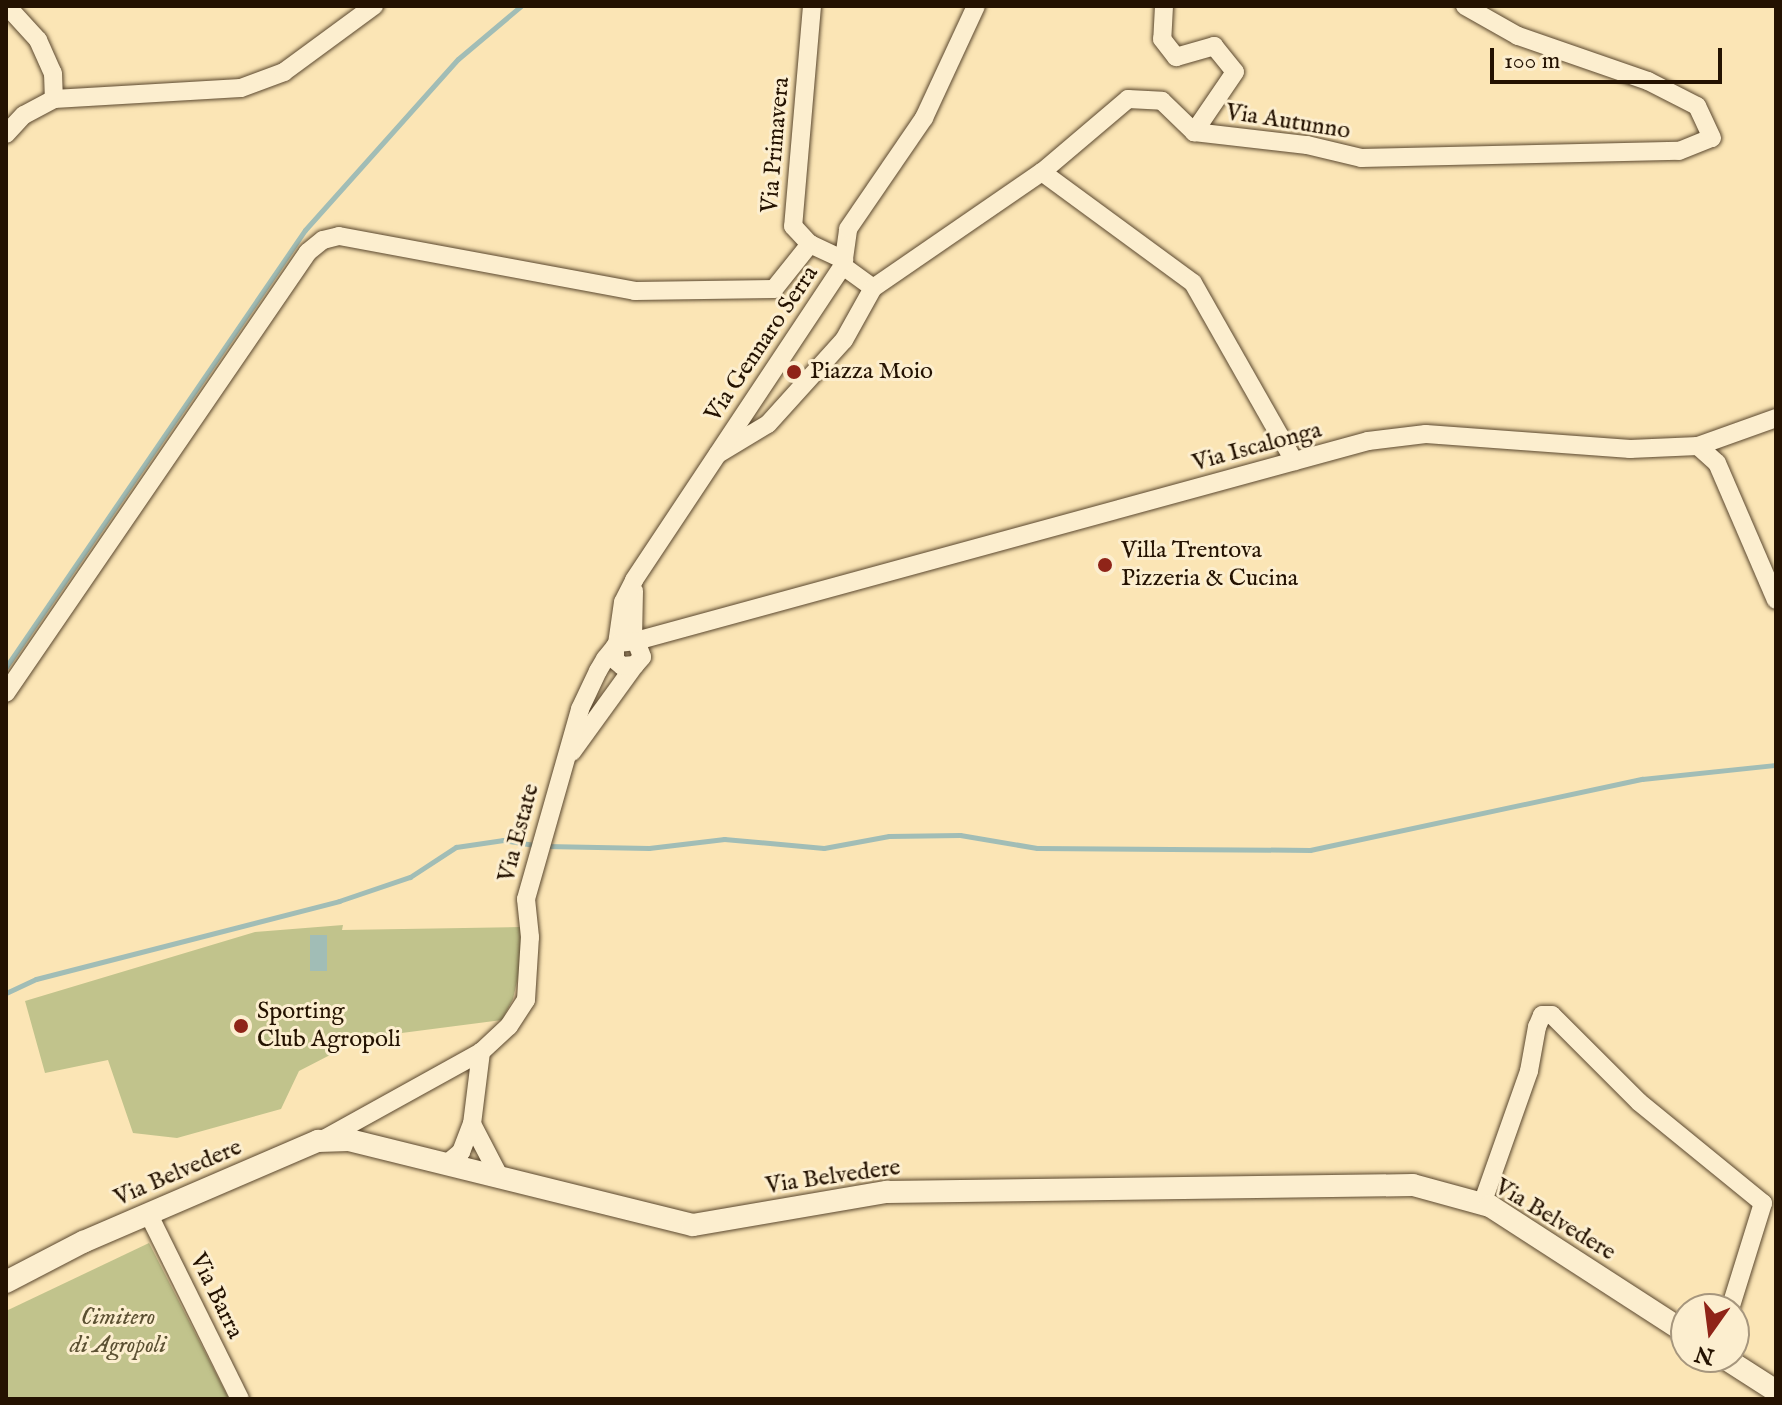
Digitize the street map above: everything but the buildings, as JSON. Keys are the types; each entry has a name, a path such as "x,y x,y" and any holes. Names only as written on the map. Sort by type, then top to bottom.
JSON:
{"street":[{"path":"7,6 38,40 53,73 54,99"},
{"path":"6,134 24,115 54,99 241,88 284,72 374,6"},
{"name":"Via Primavera","path":"810,244 793,226 812,6"},
{"name":"Via Gennaro Serra","path":"718,454 843,263 848,229 924,118 976,6"},
{"path":"1164,6 1162,39 1176,57 1214,46 1235,72 1194,132"},
{"name":"Via Autunno","path":"873,288 918,262 1042,172 1128,99 1162,101 1194,132 1307,145 1361,158 1679,151 1712,138 1697,106 1648,81 1518,36 1465,6"},
{"path":"1042,172 1193,283 1294,461"},
{"path":"6,693 308,252 323,240 339,236 635,291 774,289 810,244 843,263 873,288 844,340 768,424 718,454"},
{"name":"Via Iscalonga","path":"630,649 670,631 1368,441 1426,434 1630,449 1698,446 1776,418"},
{"path":"1698,446 1717,463 1776,600"},
{"name":"Via Estate","path":"565,761 630,649 634,580 671,518 718,454"},
{"name":"Via Estate","path":"318,1141 481,1052 509,1026 526,1000 530,937 526,899 580,709 630,649"},
{"path":"1482,1204 1529,1071 1537,1027 1542,1015 1552,1015 1639,1102 1763,1203 1735,1293"},
{"path":"449,1162 461,1152 472,1124 481,1052"},
{"path":"472,1124 498,1174"},
{"name":"Via Belvedere","path":"33,1266 318,1141 375,1143 693,1225 887,1192 1413,1185 1482,1204 1670,1323"},
{"name":"Via Barra","path":"149,1215 240,1399"},
{"path":"6,1270 33,1266"},
{"path":"6,1282 33,1266"},
{"path":"1748,1373 1776,1391"}],"green space":[{"name":"Sporting Club Agropoli","path":"343,925 342,930 520,927 522,959 513,999 502,1020 363,1038 299,1071 281,1109 177,1138 133,1133 108,1060 45,1073 25,1001 255,932"},
{"name":"Cimitero di Agropoli","path":"149,1243 229,1399 6,1399 6,1311"}],"water":[{"path":"310,935 327,935 327,971 310,971"}],"waterway":[{"path":"6,667 305,230 458,59 521,6"},
{"path":"545,846 649,848 724,839 824,848 889,836 960,835 1037,848 1310,850 1642,779 1776,765"},
{"path":"6,993 36,979 339,901 410,877 456,847 503,840 536,845"}],"place":[{"name":"Piazza Moio","path":"794,372"},
{"name":"Villa Trentova Pizzeria & Cucina","path":"1105,565"},
{"name":"Sporting Club Agropoli","path":"241,1026"}]}
